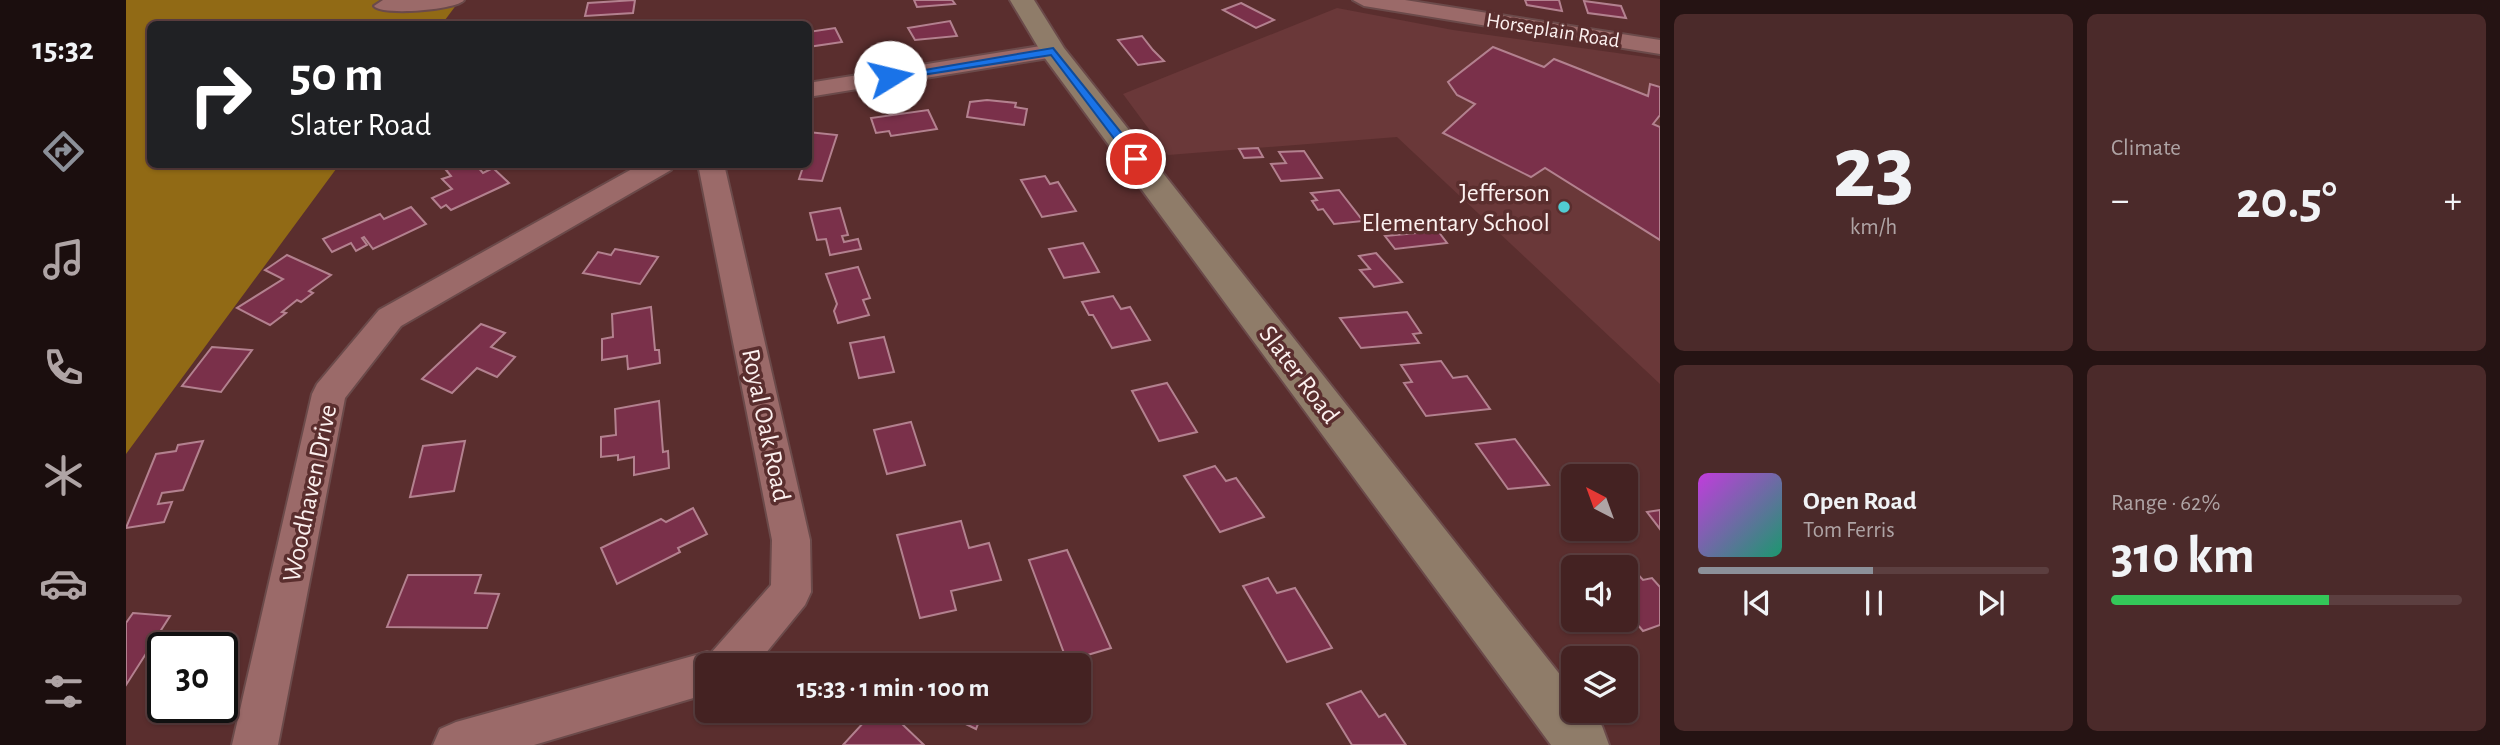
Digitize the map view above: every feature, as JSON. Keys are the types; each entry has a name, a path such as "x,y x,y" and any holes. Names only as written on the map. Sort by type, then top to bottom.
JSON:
{"main road":[{"name":"Slater Road","path":"1022,0 1053,51 1583,745"}],"street":[{"path":"385,6 453,0"},
{"name":"Horseplain Road","path":"1364,0 1660,47"},
{"path":"812,89 1053,51"},
{"name":"Woodhaven Drive","path":"255,745 329,394 390,318 655,168"},
{"name":"Royal Oak Road","path":"712,168 791,540 791,592 738,653"},
{"path":"456,745 695,676"}],"shaded area":[{"path":"126,0 460,0 444,21 147,21 147,168 337,168 126,454"},
{"name":"Jefferson Elementary School","path":"1337,8 1453,30 1660,59 1660,384 1397,137 1168,155 1123,94"}],"building":[{"path":"635,0 633,13 585,16 588,3"},
{"path":"914,0 952,0 955,4 917,7"},
{"path":"1525,0 1559,0 1562,11 1527,5"},
{"path":"1584,1 1621,6 1626,18 1588,13"},
{"path":"1241,3 1274,20 1256,28 1223,10"},
{"path":"950,21 957,36 915,40 908,28"},
{"path":"835,28 842,42 812,46 812,31"},
{"path":"1142,36 1164,61 1138,65 1118,40"},
{"path":"1493,47 1544,67 1554,59 1648,96 1650,84 1660,87 1660,115 1653,124 1660,127 1660,240 1545,168 1531,177 1443,133 1475,104 1457,95 1448,82"},
{"path":"987,100 1016,103 1015,107 1027,109 1024,125 967,117 970,102"},
{"path":"928,110 937,129 891,136 889,131 876,133 871,118"},
{"path":"812,132 837,135 822,181 799,179 803,168 812,168"},
{"path":"1258,148 1263,157 1244,158 1239,149"},
{"path":"1304,151 1322,178 1281,181 1271,164 1286,163 1279,152"},
{"path":"479,168 483,173 493,168 509,183 451,210 446,205 441,208 432,198 452,189 442,179 451,176 446,170"},
{"path":"1045,176 1050,184 1058,182 1076,211 1042,217 1021,180"},
{"path":"1339,190 1363,221 1334,224 1323,209 1318,210 1312,201 1317,200 1311,193"},
{"path":"411,207 426,224 373,249 364,237 362,238 367,245 356,251 351,243 332,252 323,239 380,214 384,219"},
{"path":"840,208 848,235 842,236 844,242 858,239 861,249 830,255 826,239 817,240 810,213"},
{"path":"1438,231 1447,243 1395,249 1385,236"},
{"path":"1083,243 1099,272 1064,278 1049,249"},
{"path":"615,249 658,257 640,284 583,273 598,252 611,255"},
{"path":"1376,253 1402,282 1374,287 1360,270 1370,269 1359,256"},
{"path":"287,255 331,275 309,291 313,293 301,302 297,300 270,325 237,308 283,279 265,270"},
{"path":"858,267 870,298 863,300 869,315 838,323 834,311 837,304 826,274"},
{"path":"1113,296 1121,309 1130,307 1150,340 1112,348 1093,315 1089,315 1082,302"},
{"path":"651,307 655,350 659,350 660,363 628,369 627,356 602,360 602,339 613,337 612,314"},
{"path":"1407,312 1421,333 1413,334 1419,343 1361,348 1340,318"},
{"path":"481,324 505,333 491,347 515,357 497,377 477,368 452,393 422,379"},
{"path":"884,337 894,372 859,378 850,343"},
{"path":"212,347 252,350 221,392 182,386"},
{"path":"1441,361 1453,378 1467,376 1490,409 1426,416 1404,383 1412,382 1401,365"},
{"path":"1167,383 1197,432 1159,441 1132,391"},
{"path":"659,401 663,452 668,451 669,468 634,475 634,457 618,460 618,455 601,457 601,437 616,435 615,409"},
{"path":"911,422 925,465 887,474 874,430"},
{"path":"1515,439 1549,485 1508,489 1476,444"},
{"path":"203,441 183,490 162,493 158,504 172,502 164,522 126,528 156,454 176,451 178,445"},
{"path":"465,441 454,491 410,497 423,446"},
{"path":"1215,466 1226,481 1236,478 1264,517 1220,532 1184,476"},
{"path":"693,508 707,534 678,548 680,552 617,584 601,548 661,519 666,522"},
{"path":"1660,510 1660,529 1647,512"},
{"path":"961,521 969,548 989,543 1001,580 951,591 956,610 920,618 897,535"},
{"path":"1067,550 1111,648 1091,654 1064,653 1029,560"},
{"path":"1638,574 1643,580 1652,578 1660,587 1660,625 1643,631 1638,625"},
{"path":"408,575 481,575 475,593 499,594 487,628 387,627"},
{"path":"1268,578 1277,593 1295,588 1332,648 1287,662 1243,586"},
{"path":"133,613 170,616 160,632 147,632 147,652 126,685 126,623"},
{"path":"1361,691 1379,717 1385,714 1406,745 1352,745 1327,704"},
{"path":"863,723 901,723 924,745 843,745"},
{"path":"964,723 978,723 976,729"}],"place":[{"name":"Jefferson Elementary School","path":"1564,207"}],"route":[{"path":"890,77 1053,51 1136,159"}]}
